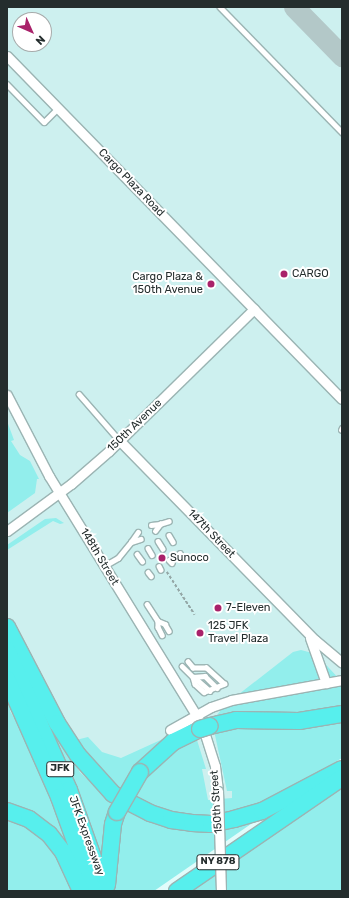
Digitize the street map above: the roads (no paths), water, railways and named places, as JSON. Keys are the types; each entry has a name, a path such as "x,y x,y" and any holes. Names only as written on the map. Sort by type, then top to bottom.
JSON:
{"highway":[{"path":"7,628 57,724 78,755 113,794 150,813 171,820 211,824 234,819 262,811 342,769"},
{"name":"JFK Expressway","path":"7,650 69,790 106,891"},
{"name":"JFK Expressway","path":"7,679 56,790 92,891"},
{"path":"106,891 113,824 117,812 140,772 173,742 200,729 236,720 299,721 342,714"},
{"name":"NY 878","path":"177,891 342,778"},
{"path":"7,811 33,822 54,839 67,859 81,891"},
{"path":"164,891 260,834"}],"street":[{"name":"Cargo Plaza Road","path":"8,60 58,108 342,399"},
{"name":"150th Avenue","path":"7,531 60,493 120,441 254,310"},
{"name":"148th Street","path":"7,395 60,493 197,717"},
{"name":"147th Street","path":"120,441 308,633 326,684"},
{"path":"308,633 342,663"},
{"path":"170,730 231,700 342,680"},
{"name":"150th Street","path":"197,717 211,751 218,791 220,891"}],"lane":[{"path":"220,7 342,132"},
{"path":"7,84 44,122 58,108"},
{"name":"147th Street","path":"79,394 120,441"},
{"path":"150,525 169,521"},
{"path":"155,531 160,524"},
{"path":"104,566 118,558 138,532"},
{"path":"169,535 174,542"},
{"path":"131,542 141,539"},
{"path":"158,541 163,548"},
{"path":"148,548 152,555"},
{"path":"137,554 142,561"},
{"path":"147,604 158,621 158,627 162,635"},
{"path":"158,621 165,624 169,631"},
{"path":"182,666 210,691 224,684 206,668 193,668 188,662"},
{"path":"193,677 205,676 217,688"}],"place":[{"name":"CARGO","path":"284,274"},
{"name":"Cargo Plaza & 150th Avenue","path":"211,284"},
{"name":"Sunoco","path":"162,558"},
{"name":"7-Eleven","path":"218,608"},
{"name":"125 JFK Travel Plaza","path":"200,633"}]}
